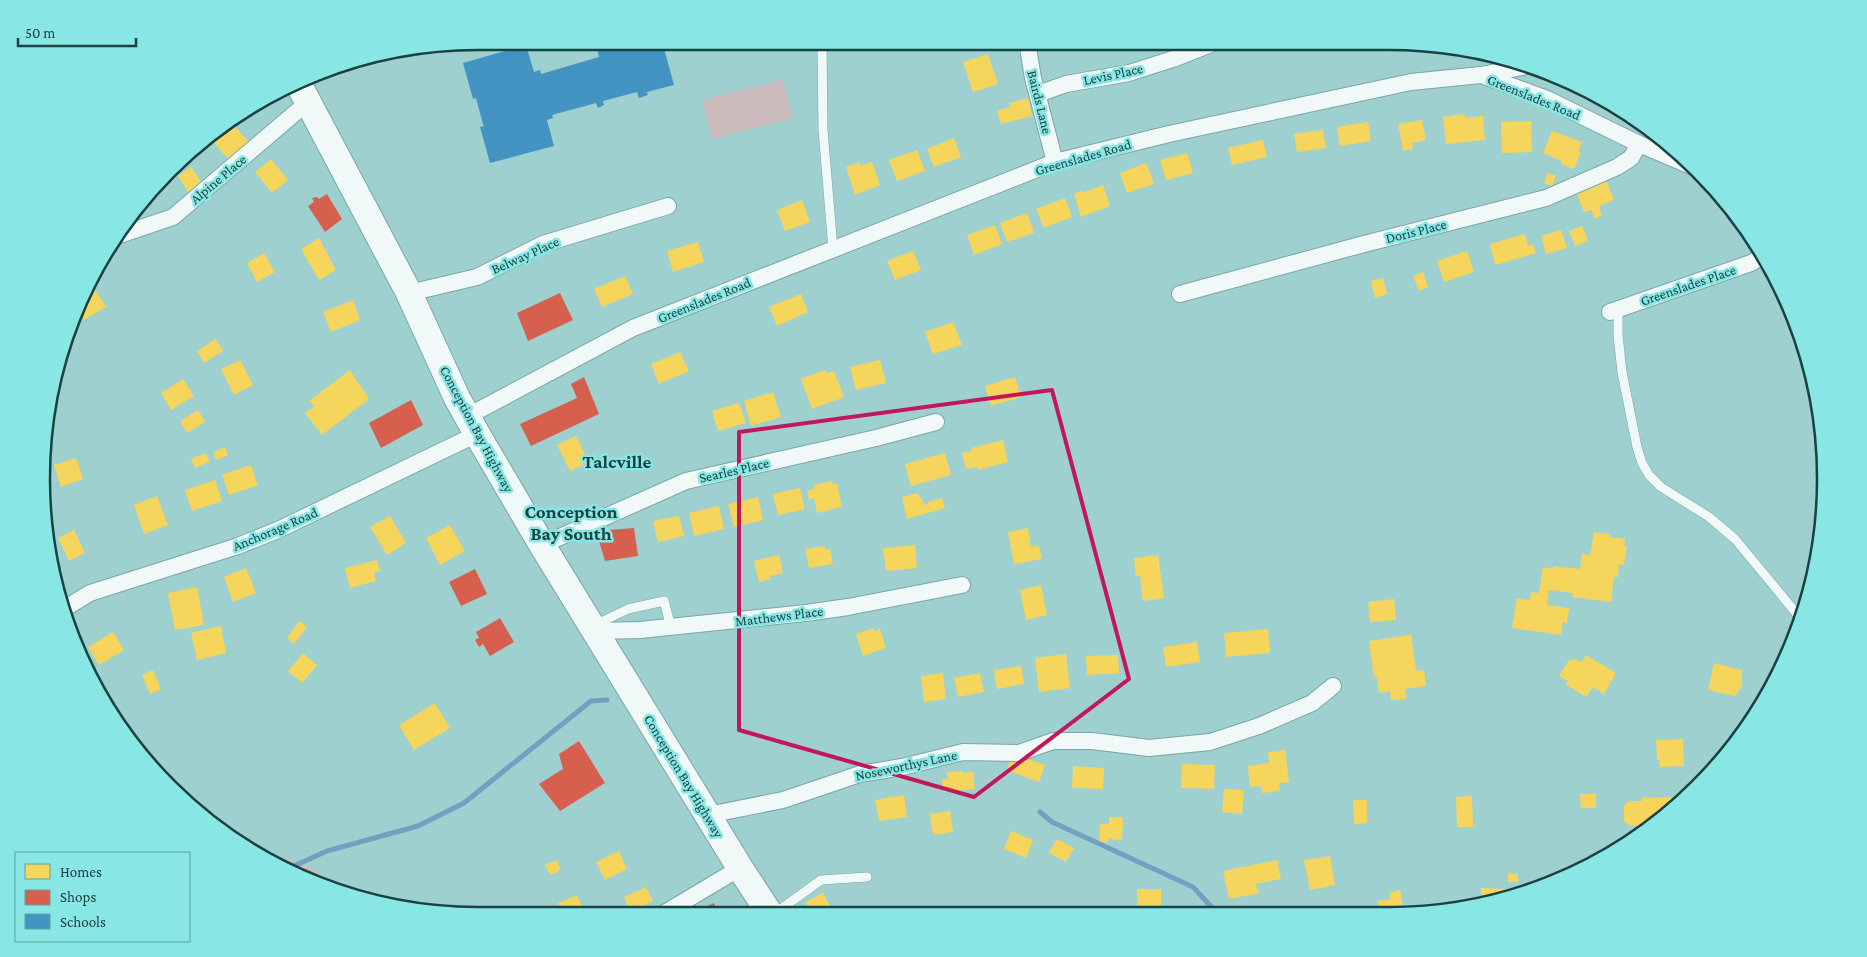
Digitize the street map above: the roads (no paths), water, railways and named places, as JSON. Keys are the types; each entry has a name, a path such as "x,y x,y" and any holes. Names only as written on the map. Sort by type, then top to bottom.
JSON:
{"main road":[{"name":"Conception Bay Highway","path":"304,94 409,293 457,398 472,425 542,545 740,868 767,907"}],"street":[{"name":"Bairds Lane","path":"1029,50 1055,162"},
{"name":"Levis Place","path":"1038,94 1066,84 1129,73 1196,50"},
{"path":"1482,75 1512,69"},
{"name":"Greenslades Road","path":"472,425 633,328 1055,162 1169,134 1402,84 1482,75 1547,99 1674,159"},
{"name":"Alpine Place","path":"128,232 173,217 304,94"},
{"name":"Doris Place","path":"1180,294 1364,244 1546,198 1617,167 1631,158 1639,144"},
{"name":"Belway Place","path":"409,293 477,277 543,244 668,206"},
{"name":"Greenslades Place","path":"1614,311 1757,259"},
{"name":"Searles Place","path":"542,545 686,481 876,438 936,422"},
{"name":"Anchorage Road","path":"70,605 90,593 238,546 280,529 472,425"},
{"name":"Matthews Place","path":"594,629 640,630 848,607 962,585"},
{"name":"Noseworthys Lane","path":"708,815 783,800 860,774 902,767 963,752 1019,753 1053,741 1092,741 1148,748 1210,742 1260,726 1312,704 1333,686"},
{"path":"675,907 740,868"}],"lane":[{"path":"822,50 823,130 833,249"},
{"path":"1614,311 1622,372 1637,447 1649,476 1661,487 1722,527 1795,612"},
{"path":"594,629 628,610 664,601 671,627"},
{"path":"782,907 820,880 867,877"}],"waterway":[{"path":"295,866 327,851 418,826 464,803 591,701 607,700"},
{"path":"1040,812 1052,822 1193,887 1211,907"}],"district":[{"name":"Talcville","path":"617,461"},
{"name":"Conception Bay South","path":"571,522"}]}
